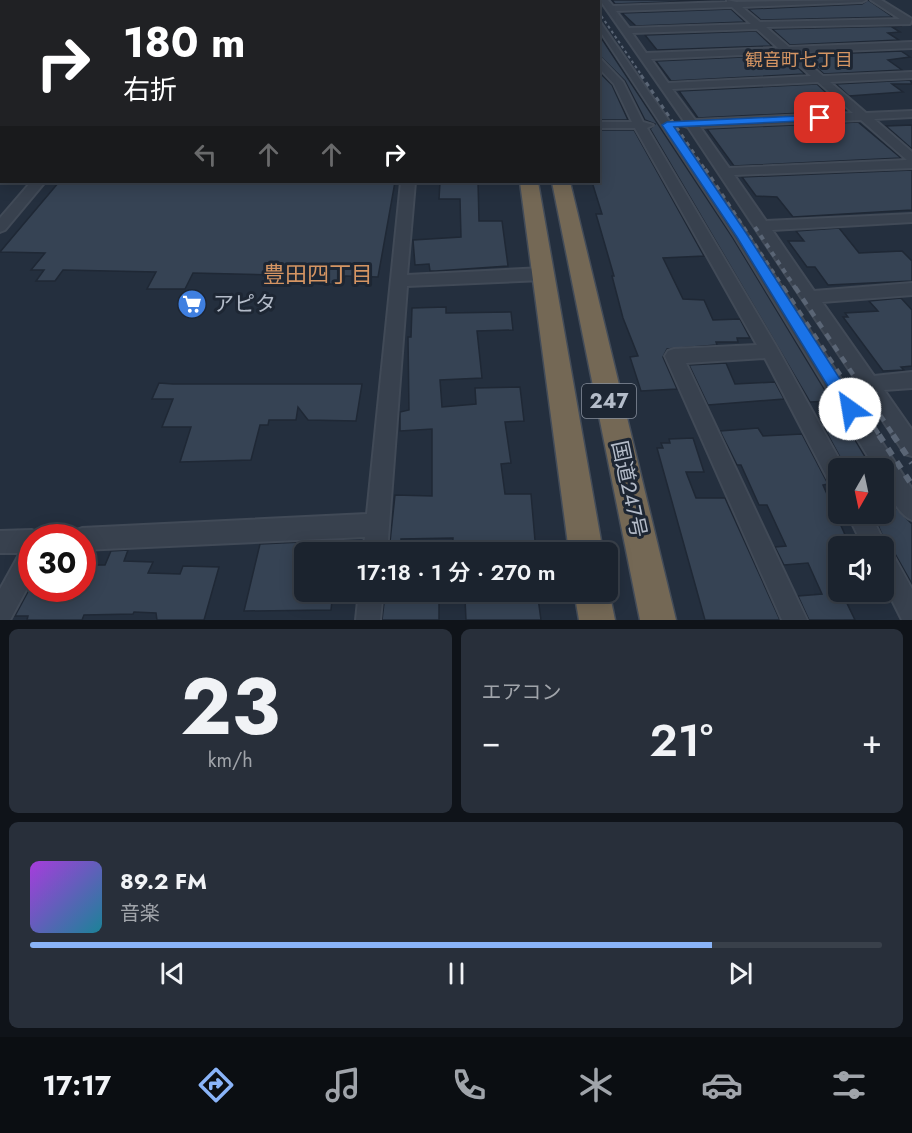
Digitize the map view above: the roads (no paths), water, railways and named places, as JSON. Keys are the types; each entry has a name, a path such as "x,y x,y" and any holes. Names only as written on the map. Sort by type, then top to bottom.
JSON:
{"highway":[{"name":"247","path":"529,183 584,542"},
{"name":"国道247号","path":"561,183 658,620"},
{"path":"594,602 597,620"}],"street":[{"path":"604,0 692,124 912,447"},
{"path":"610,9 732,2 862,0"},
{"path":"875,0 911,22"},
{"path":"732,2 912,158"},
{"path":"626,31 911,22"},
{"path":"600,24 741,235 912,509"},
{"path":"600,59 912,45"},
{"path":"600,60 611,77 618,82 639,125 770,351 828,459"},
{"path":"665,86 912,75"},
{"path":"600,125 667,125 912,114"},
{"path":"724,172 912,164"},
{"path":"0,227 37,183"},
{"path":"376,542 408,183"},
{"path":"761,226 912,218"},
{"path":"399,281 543,274"},
{"path":"810,297 912,289"},
{"path":"770,351 674,356 795,620"},
{"path":"869,384 912,380"},
{"path":"96,538 377,525"},
{"path":"0,542 18,541"},
{"path":"0,614 18,580"},
{"path":"894,580 912,614"},
{"path":"368,620 370,602"}],"railway":[{"path":"600,14 642,76"},
{"path":"641,75 706,171"},
{"path":"705,169 784,289"},
{"path":"755,227 796,289"},
{"path":"783,287 880,436"},
{"path":"795,287 894,436"},
{"path":"879,435 912,485"},
{"path":"893,435 912,463"}],"place":[{"name":"アピタ","path":"192,304"}],"district":[{"name":"観音町七丁目","path":"799,60"},
{"name":"豊田四丁目","path":"318,274"}]}
